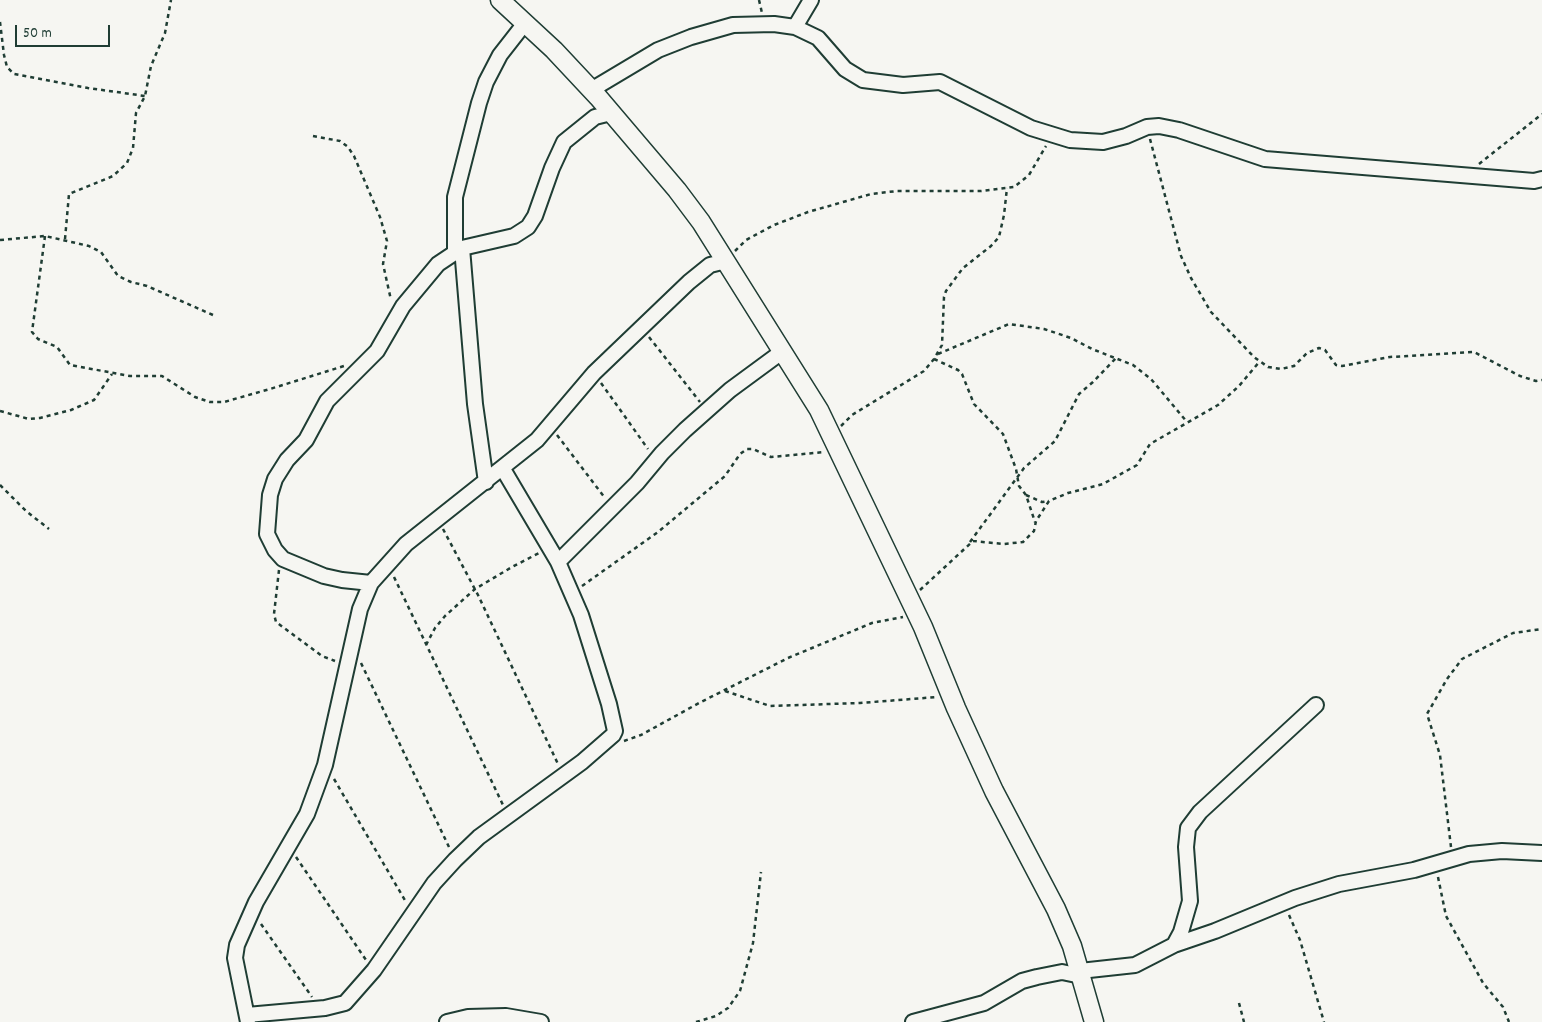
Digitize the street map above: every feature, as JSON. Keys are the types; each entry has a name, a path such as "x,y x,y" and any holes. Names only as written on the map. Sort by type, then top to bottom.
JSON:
{"street":[{"path":"500,0 591,90 677,190 726,261 819,410 913,607 994,792 1056,909 1081,974 1094,1022"},
{"path":"795,27 811,0"},
{"path":"591,90 658,50 716,28 751,23 795,27 818,38 845,69 863,80 902,85 940,82 1031,128 1051,136 1103,142 1147,127 1159,126 1180,130 1265,159 1534,181 1542,179"},
{"path":"486,482 475,404 458,250 455,198 486,82 500,56 525,24"},
{"path":"370,583 324,576 282,556 275,550 267,534 270,494 275,479 287,460 306,440 327,401 377,351 403,306 438,264 458,250 514,236 528,227 535,216 552,168 564,142 595,117 610,113"},
{"path":"503,469 558,562 571,593 609,704 615,731 614,735 564,776 508,815 455,860 413,914 374,970 345,1003 247,1019 235,958 237,945 252,910 307,814 325,765 360,609 370,583 406,544 503,469 550,426 594,373 688,282 710,265 726,261"},
{"path":"558,562 612,509 656,460 706,410 783,351"},
{"path":"1174,945 1181,932 1190,901 1186,848 1188,828 1200,812 1316,705"},
{"path":"913,1022 984,1004 1022,981 1062,972 1081,974 1135,965 1174,945 1326,888 1414,870 1483,852 1542,853"},
{"path":"447,1022 468,1016 506,1016 541,1022"}],"path":[{"path":"65,239 69,194 113,176 127,163 133,148 135,118 145,96 151,66 165,34 171,0"},
{"path":"0,22 7,68 14,74 88,88 145,96"},
{"path":"1464,175 1542,114"},
{"path":"1147,127 1181,256 1191,278 1211,312 1268,367 1281,369 1294,366 1308,353 1319,348 1325,350 1336,365 1342,366 1390,357 1474,352 1520,376 1536,381 1542,380"},
{"path":"313,136 340,141 348,147 354,156 380,217 387,241 383,264 395,318"},
{"path":"726,261 746,240 774,225 808,212 871,194 897,191 981,192 1014,186 1029,175 1051,136"},
{"path":"831,435 852,415 907,383 924,371 934,360 942,345 944,336 943,308 946,290 963,268 992,246 999,237 1007,188"},
{"path":"45,236 32,332 38,339 57,347 70,365 112,374 162,376 196,397 210,402 224,402 347,364"},
{"path":"0,240 45,236 65,239 95,248 101,252 118,276 147,286 213,315"},
{"path":"937,354 1009,324 1044,329 1071,338 1092,349 1117,357 1133,365 1150,379 1186,422"},
{"path":"641,326 706,410"},
{"path":"614,735 623,741 636,738 788,658 913,607 970,543 981,525 1018,479 1024,468 1055,441 1078,394 1093,382 1117,357"},
{"path":"934,360 958,370 962,374 974,404 1003,434 1016,469 1021,490 1026,495 1042,502 1061,495 1094,488 1142,461 1150,444 1225,398 1239,386 1260,361"},
{"path":"594,373 656,460"},
{"path":"0,411 34,418 71,410 94,400 112,374"},
{"path":"550,426 612,509"},
{"path":"571,593 658,532 725,476 740,454 748,449 753,449 771,457 822,452 842,458"},
{"path":"0,485 26,512 49,529"},
{"path":"1026,495 1036,523"},
{"path":"970,543 976,540 1021,543 1032,534 1049,501"},
{"path":"438,519 476,589 564,776"},
{"path":"426,645 435,628 445,616 476,589 512,567 550,548"},
{"path":"282,556 276,594 276,622 322,656 338,662 349,660"},
{"path":"388,564 508,815"},
{"path":"1509,1022 1503,1007 1483,984 1446,916 1439,888 1440,862 1450,852 1451,845 1446,818 1440,755 1427,714 1447,679 1462,659 1506,635 1542,629"},
{"path":"352,645 455,860"},
{"path":"725,691 770,706 951,697"},
{"path":"325,765 413,914"},
{"path":"289,845 374,970"},
{"path":"696,1022 716,1016 728,1008 740,991 753,943 761,872"},
{"path":"1280,904 1291,918 1300,940 1324,1022"},
{"path":"252,910 321,1008"},
{"path":"1239,1003 1244,1022"}]}
